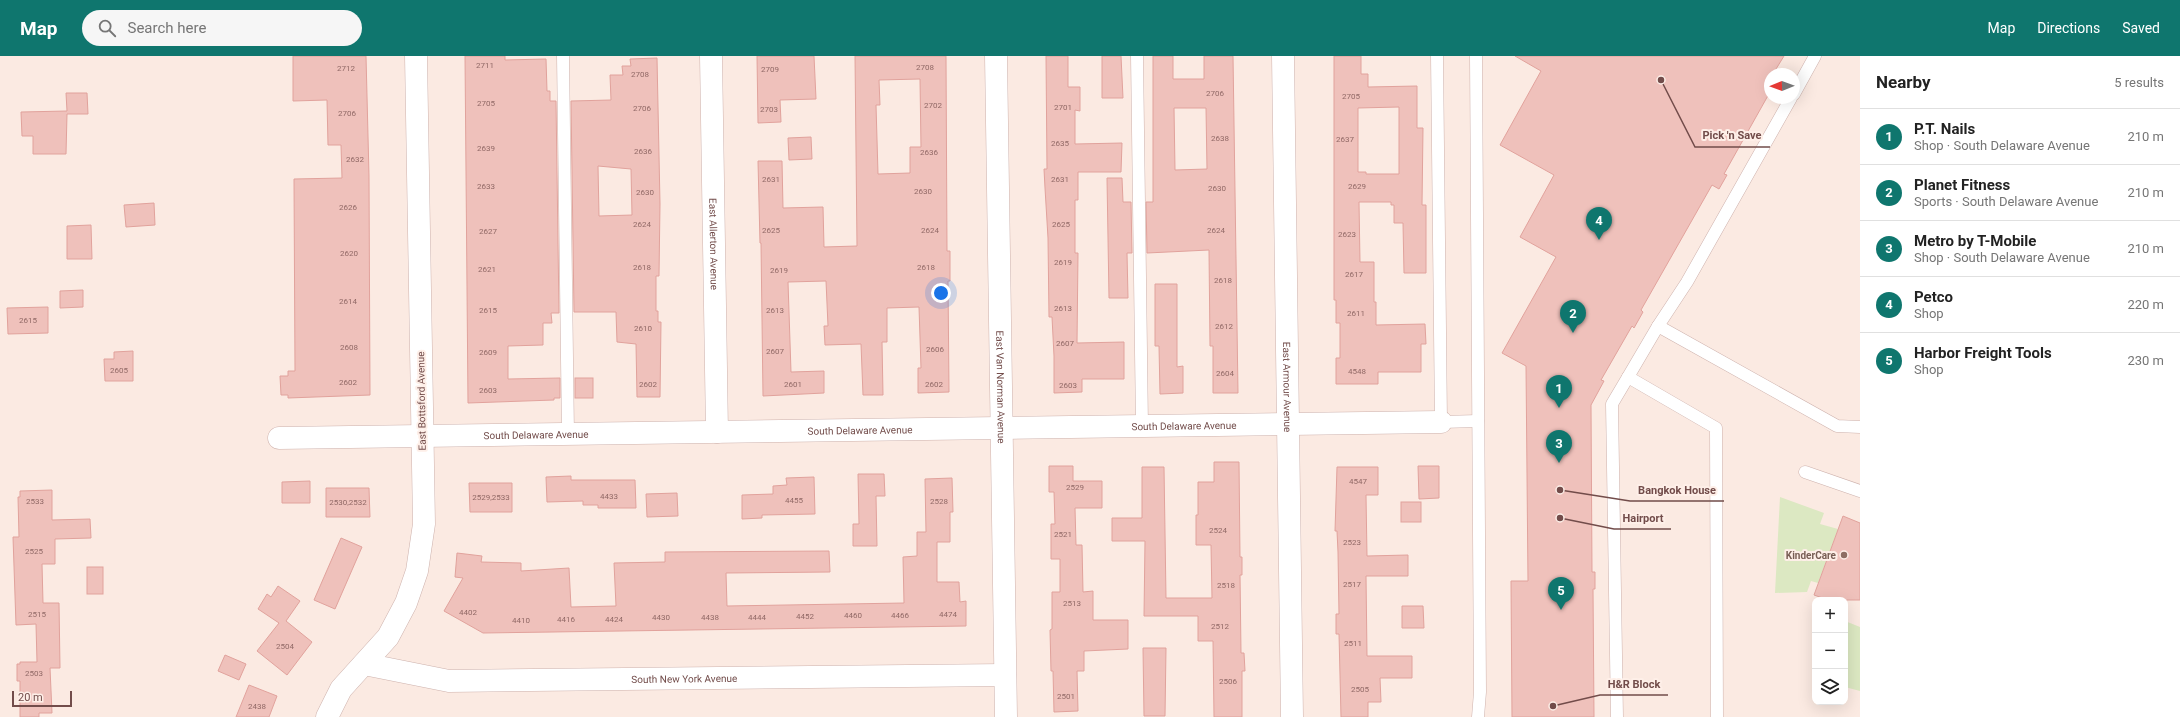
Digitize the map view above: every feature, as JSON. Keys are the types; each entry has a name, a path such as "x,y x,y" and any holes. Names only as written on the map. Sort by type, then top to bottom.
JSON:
{"street":[{"name":"East Bottsford Avenue","path":"327,717 342,689 388,637 406,603 417,571 424,524 416,56"},
{"name":"East Allerton Avenue","path":"711,56 717,432"},
{"name":"East Van Norman Avenue","path":"996,56 1006,717"},
{"name":"East Armour Avenue","path":"1283,56 1292,717"},
{"name":"South Delaware Avenue","path":"278,438 1441,422"},
{"name":"South New York Avenue","path":"364,664 449,681 1005,675"}],"lane":[{"path":"563,56 568,434"},
{"path":"1137,56 1142,426"},
{"path":"1437,56 1441,422 1478,421"},
{"path":"1476,56 1480,692 1478,717"},
{"path":"1800,83 1815,56"},
{"path":"1617,717 1612,404 1658,326 1687,282 1788,104"},
{"path":"1658,326 1837,426 1860,427"},
{"path":"1628,377 1716,428 1717,717"},
{"path":"1805,472 1860,491"}],"green space":[{"path":"1780,497 1824,513 1820,524 1838,529 1818,583 1811,581 1807,592 1775,593"},
{"path":"1848,622 1860,627 1860,691 1848,688"}],"building":[{"path":"293,56 366,56 369,176 370,395 288,398 288,395 281,395 280,376 288,376 288,371 295,371 294,179 342,178 341,145 328,145 327,100 293,101"},
{"path":"465,56 505,56 505,60 546,59 547,91 550,91 550,101 556,101 559,313 551,313 552,323 543,323 543,345 508,346 508,379 560,378 560,398 554,398 554,400 468,403"},
{"path":"757,56 814,56 816,99 780,100 781,122 758,123"},
{"path":"855,56 946,56 947,251 950,251 950,281 948,281 949,392 918,393 918,368 921,368 919,307 887,308 887,342 882,342 883,395 863,395 861,344 825,345 824,326 828,326 826,281 788,282 791,372 824,371 824,393 763,396 761,243 758,161 782,161 783,208 823,207 824,247 857,246","holes":["920,79 921,147 910,147 910,173 878,174 876,105 880,105 879,80"]},
{"path":"1046,56 1068,56 1068,87 1080,87 1080,111 1075,110 1075,144 1122,143 1121,172 1078,172 1078,200 1075,200 1075,253 1078,253 1077,343 1124,342 1124,379 1082,379 1082,392 1054,393 1054,356 1052,317 1049,317 1048,238 1044,169 1047,169"},
{"path":"1102,56 1121,56 1123,98 1102,98"},
{"path":"1153,56 1173,56 1173,79 1204,79 1204,56 1233,56 1238,393 1213,393 1213,346 1210,346 1209,250 1147,253 1146,202 1153,202","holes":["1174,108 1206,108 1207,169 1175,170"]},
{"path":"1334,56 1361,56 1361,74 1368,74 1368,87 1417,86 1417,128 1423,128 1422,205 1426,205 1426,273 1404,273 1403,223 1394,223 1394,205 1391,205 1391,202 1359,202 1360,262 1374,262 1374,302 1376,302 1376,325 1425,324 1426,344 1421,344 1421,372 1378,372 1378,384 1336,384 1336,358 1340,358 1340,323 1336,323 1336,300 1334,300","holes":["1399,107 1399,174 1366,174 1366,172 1358,172 1358,108"]},
{"path":"1515,56 1784,56 1777,68 1764,68 1764,103 1724,174 1727,175 1719,189 1712,185 1641,310 1643,312 1634,328 1632,326 1601,380 1604,381 1591,405 1592,572 1595,572 1595,589 1593,589 1594,717 1512,717 1511,581 1528,581 1526,366 1502,353 1556,257 1520,237 1554,175 1500,145 1541,71"},
{"path":"657,58 660,204 659,276 656,276 656,311 658,311 658,322 661,322 660,397 637,397 636,344 617,342 616,312 574,312 571,101 611,100 610,75 623,75 622,66 631,66 630,59","holes":["598,166 631,169 632,215 599,216"]},
{"path":"66,93 87,93 88,114 67,114 66,154 33,154 33,136 22,136 21,112 67,111"},
{"path":"811,137 812,159 789,160 788,138"},
{"path":"1107,178 1122,178 1123,202 1131,202 1132,253 1127,253 1128,298 1109,298"},
{"path":"154,203 155,225 126,227 124,205"},
{"path":"91,225 92,259 67,259 67,226"},
{"path":"1155,284 1177,284 1177,367 1183,366 1183,393 1160,394 1159,346 1155,346"},
{"path":"83,290 83,307 60,308 60,291"},
{"path":"48,307 48,333 8,334 7,308"},
{"path":"133,351 133,381 105,381 104,359 114,359 114,352"},
{"path":"575,378 593,378 593,398 575,398"},
{"path":"1214,462 1239,462 1240,557 1242,557 1242,575 1240,575 1241,653 1244,653 1245,671 1242,671 1242,717 1214,717 1213,641 1198,641 1198,616 1144,616 1145,541 1112,541 1112,518 1142,518 1142,467 1164,467 1166,598 1212,598 1211,545 1196,545 1196,515 1198,515 1198,482 1214,482"},
{"path":"1049,466 1073,466 1073,481 1102,481 1102,508 1075,508 1076,545 1082,545 1083,592 1093,591 1093,620 1128,620 1128,649 1084,651 1084,671 1077,671 1078,711 1054,712 1050,630 1052,629 1052,592 1060,592 1060,559 1051,559 1051,524 1055,524 1054,492 1049,492"},
{"path":"1418,466 1439,466 1439,498 1419,499"},
{"path":"1337,467 1378,467 1378,495 1366,495 1367,556 1408,555 1408,576 1366,576 1367,656 1412,656 1412,678 1380,678 1381,702 1368,702 1368,717 1341,717 1339,634 1336,634 1336,614 1339,614 1337,531 1335,531"},
{"path":"858,474 884,474 885,496 876,496 877,546 853,546 853,524 859,524"},
{"path":"571,476 571,480 635,480 636,508 598,508 598,505 583,505 583,501 547,502 546,477"},
{"path":"814,477 815,514 762,515 762,518 742,519 742,495 773,494 773,486 787,485 786,478"},
{"path":"952,478 953,512 950,512 950,542 937,542 937,582 959,582 960,602 966,601 966,626 483,633 444,611 463,578 455,577 457,553 482,556 481,562 521,563 521,571 569,568 571,607 616,606 614,563 665,562 665,552 829,551 830,572 726,573 727,606 904,603 903,557 917,556 917,532 926,532 925,479"},
{"path":"310,481 310,503 282,503 282,482"},
{"path":"469,483 512,483 512,512 470,512"},
{"path":"326,488 369,488 370,517 326,517"},
{"path":"52,490 52,520 90,519 91,538 55,539 55,564 42,564 43,603 59,603 60,668 50,668 52,713 39,713 39,717 20,717 20,681 17,681 17,664 20,664 20,662 37,662 36,624 16,625 13,537 19,537 18,497 20,497 20,491"},
{"path":"677,493 678,516 647,517 646,494"},
{"path":"1401,502 1421,502 1421,522 1401,522"},
{"name":"KinderCare","path":"1843,516 1860,523 1860,600 1848,600 1848,597 1820,597 1814,595"},
{"path":"341,538 362,547 335,609 314,600"},
{"path":"87,567 103,567 103,594 87,594"},
{"path":"278,586 300,601 286,621 312,642 287,675 257,651 279,623 258,609 267,594 271,597"},
{"path":"1402,606 1423,606 1424,628 1402,628"},
{"path":"1143,648 1166,648 1165,716 1144,716"},
{"path":"225,655 246,664 239,680 218,671"},
{"path":"249,685 277,696 269,717 236,717"}],"place":[{"name":"Pick 'n Save","path":"1661,80"},
{"name":"Petco","path":"1599,240"},
{"name":"Planet Fitness","path":"1573,333"},
{"name":"P.T. Nails","path":"1559,408"},
{"name":"Metro by T-Mobile","path":"1559,463"},
{"name":"Bangkok House","path":"1560,490"},
{"name":"Hairport","path":"1560,518"},
{"name":"KinderCare","path":"1844,555"},
{"name":"Harbor Freight Tools","path":"1561,610"},
{"name":"H&R Block","path":"1553,706"}]}
